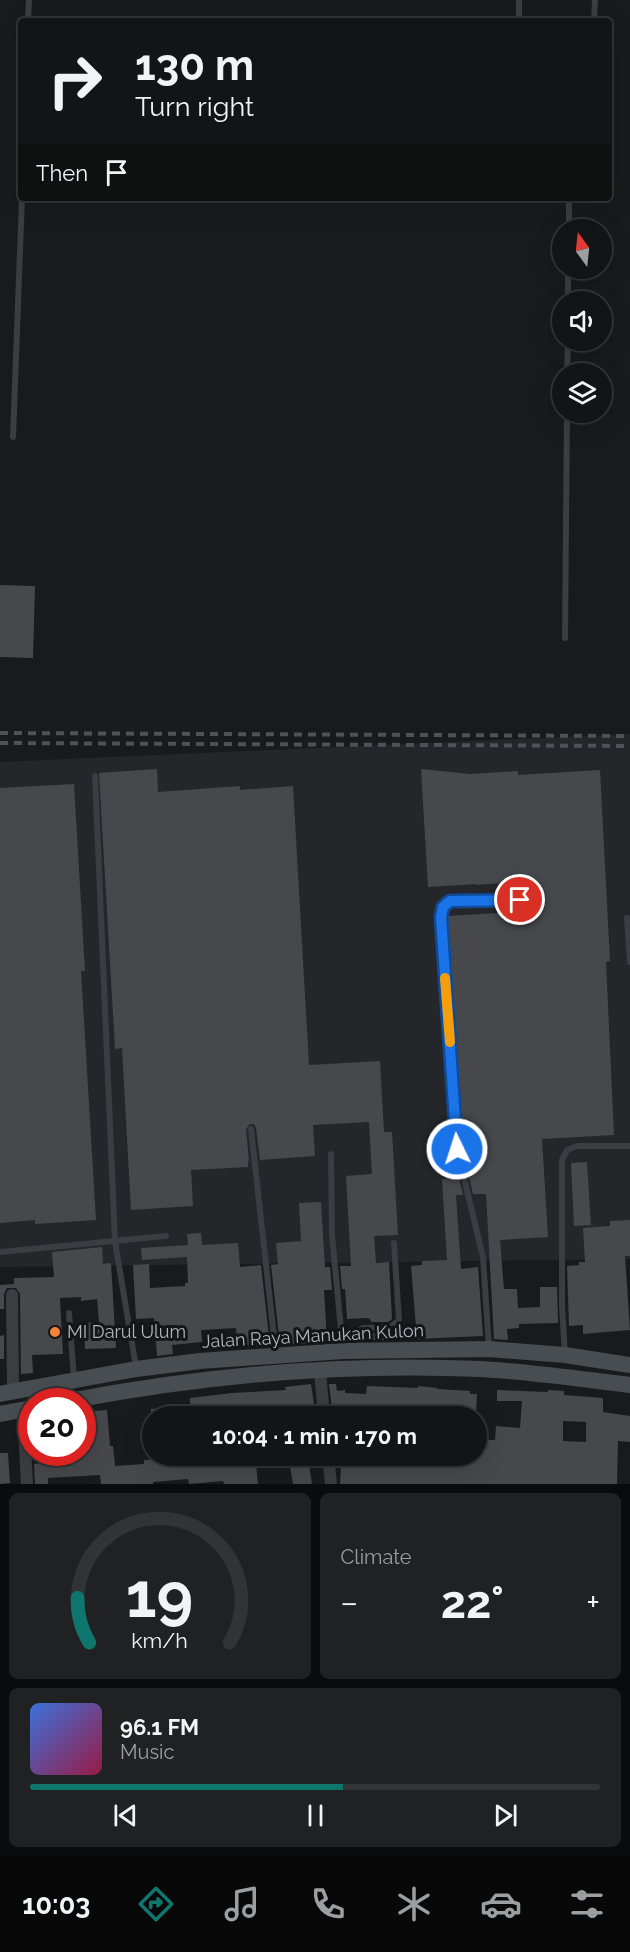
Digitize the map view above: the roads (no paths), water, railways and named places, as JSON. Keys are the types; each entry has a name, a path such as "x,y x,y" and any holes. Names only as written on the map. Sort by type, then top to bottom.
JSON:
{"main road":[{"name":"Jalan Raya Manukan Kulon","path":"6,1392 136,1368 343,1351 489,1349 565,1355 630,1365"},
{"name":"Jalan Raya Manukan Kulon","path":"96,1396 196,1380 259,1374 392,1368 479,1369 630,1385"},
{"path":"74,1380 74,1388"},
{"path":"0,1414 18,1411"}],"street":[{"path":"6,1392 12,1295"},
{"path":"320,1371 323,1406"},
{"path":"27,1466 27,1484"},
{"path":"329,1466 331,1484"}],"lane":[{"path":"28,18 29,0"},
{"path":"519,0 519,18"},
{"path":"594,18 595,0"},
{"path":"13,437 22,201"},
{"path":"568,219 569,201"},
{"path":"565,638 567,423"},
{"path":"95,776 115,1242 136,1368"},
{"path":"489,1349 483,1257 457,1149 441,917 443,907 450,901 520,900"},
{"path":"627,918 630,962"},
{"path":"251,1129 276,1355"},
{"path":"565,1355 562,1306 562,1160 567,1150 577,1146 630,1146"},
{"path":"331,1154 332,1235 343,1351"},
{"path":"0,1252 165,1236"},
{"path":"362,1351 359,1330 390,1327 399,1320 394,1243"},
{"path":"69,1313 74,1380"}],"railway":[{"path":"0,733 630,736"},
{"path":"0,743 630,746"}],"place":[{"name":"MI Darul Ulum","path":"55,1332"}]}
